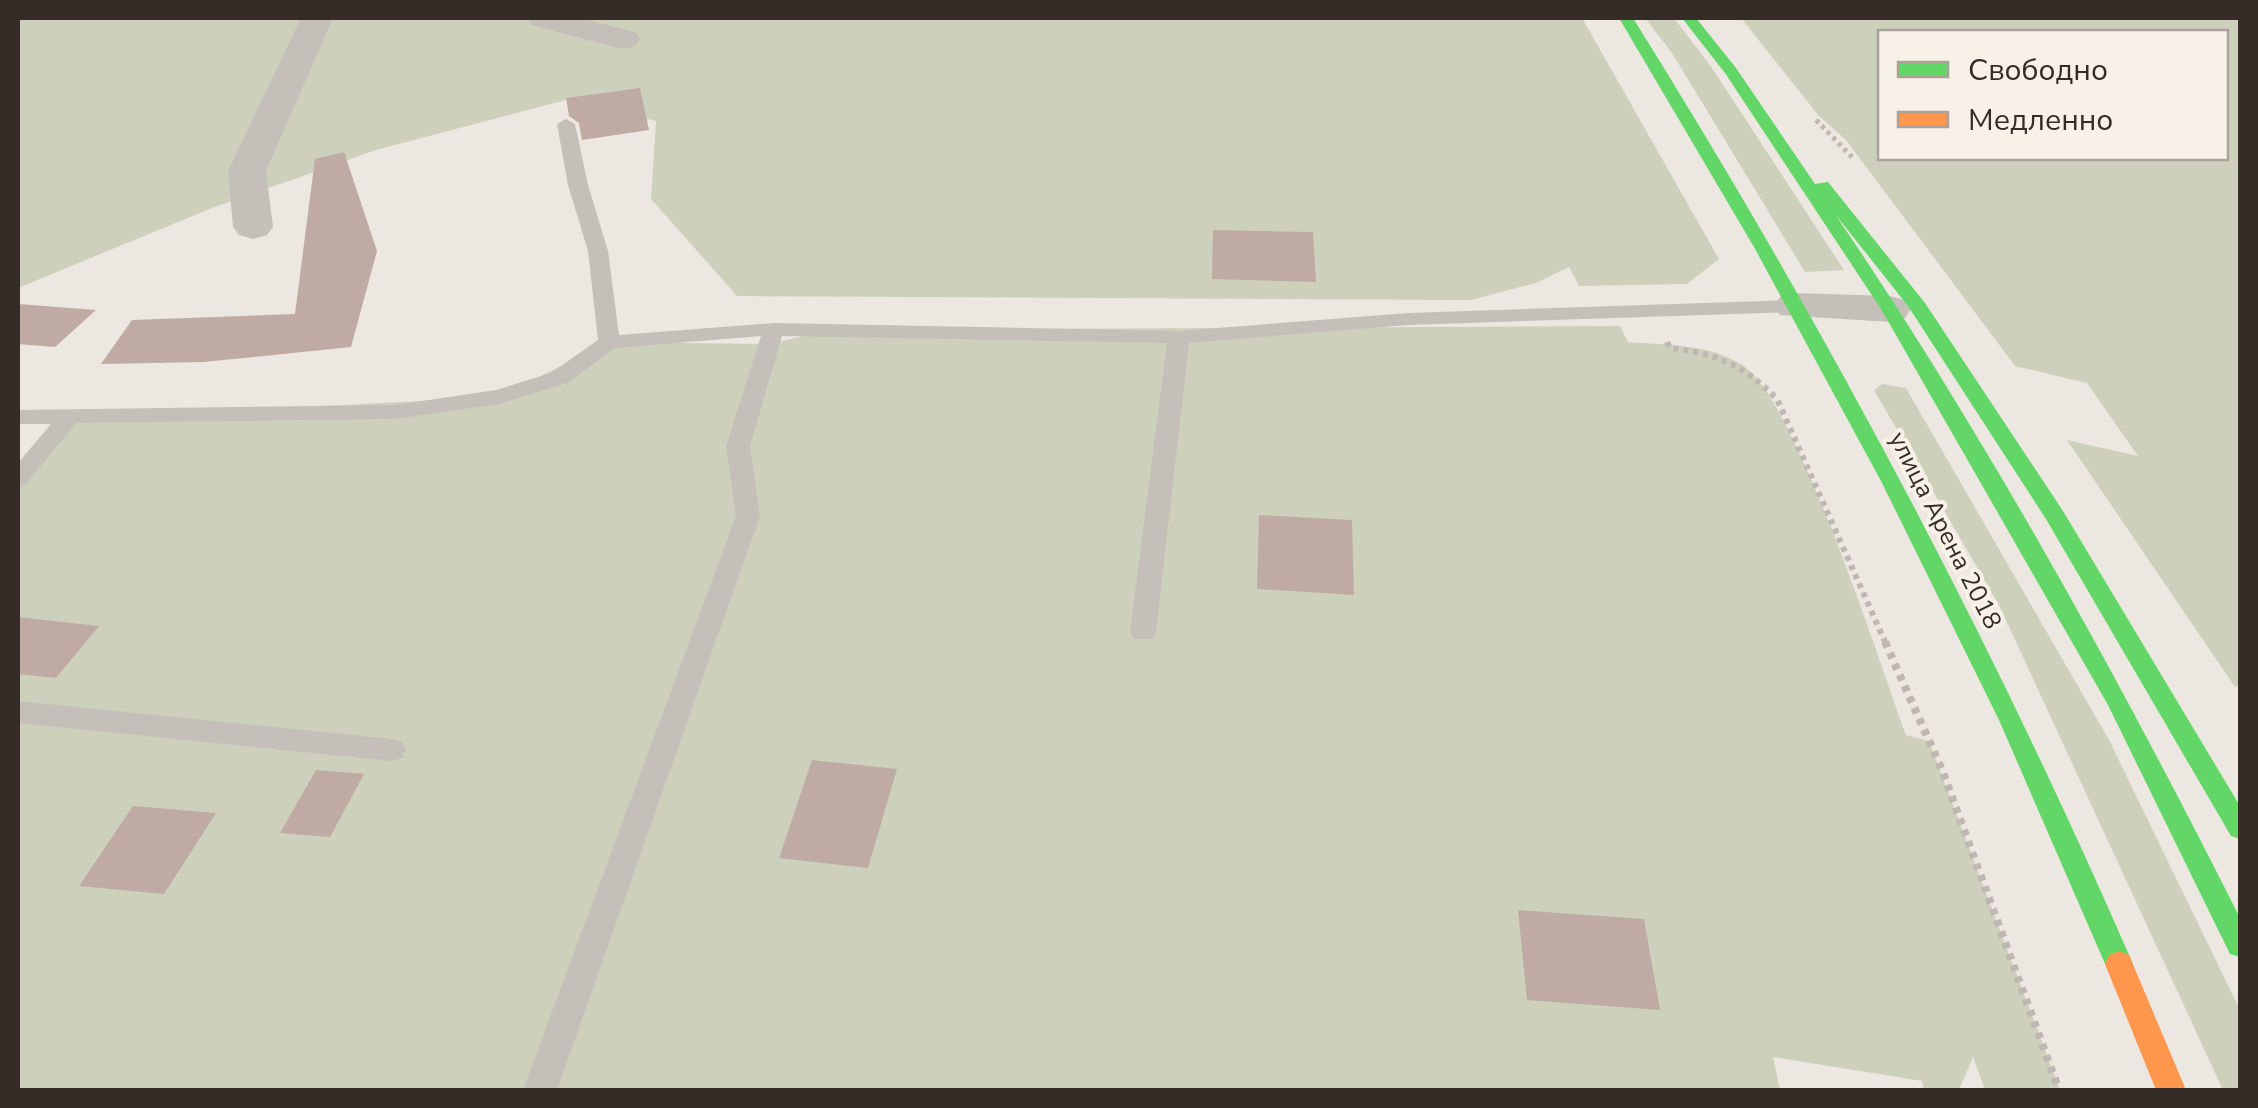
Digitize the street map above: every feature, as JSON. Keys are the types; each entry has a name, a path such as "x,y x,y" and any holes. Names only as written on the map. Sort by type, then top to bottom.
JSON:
{"main road":[{"name":"улица Арена 2018","path":"1626,18 1688,115 1904,504 2027,751 2170,1090"},
{"path":"1696,23 1890,309 2119,703 2240,945"},
{"path":"1731,71 1916,303 2056,516 2240,828"}],"street":[{"path":"252,227 247,171 317,18"},
{"path":"543,18 623,38"},
{"path":"1795,306 1890,309"}],"lane":[{"path":"566,124 578,185 598,251 609,342"},
{"path":"18,416 67,419 395,412 499,396 560,378 609,342 774,329 1179,338 1408,320 1795,306"},
{"path":"540,1090 748,516 738,446 774,329"},
{"path":"1143,632 1179,338"},
{"path":"18,478 67,419"},
{"path":"18,712 392,750"}],"path":[{"path":"1670,348 1707,351 1748,368 1776,399 1942,770 2060,1090"}],"green space":[{"path":"18,18 1582,18 1719,259 1687,284 1579,286 1569,267 1536,283 1471,300 737,296 651,199 656,121 566,100 376,150 212,208 18,288"},
{"path":"1645,18 1674,18 1712,68 1844,270 1805,272 1672,53"},
{"path":"1741,18 2240,18 2240,684 2235,687 2067,440 2138,456 2087,383 2015,366 1846,140 1819,116"},
{"path":"1620,326 1628,342 1689,347 1732,359 1745,367 1765,390 1788,429 1835,538 1906,735 1929,741 2060,1090 1985,1090 1973,1057 1959,1090 1924,1090 1922,1081 1773,1057 1780,1090 18,1090 18,469 67,419 499,397 609,342 769,344 830,330"},
{"path":"1882,384 1906,388 2109,740 2240,1010 2240,1090 2223,1090 1999,605 1874,390"}],"building":[{"path":"640,88 649,130 582,140 579,123 569,116 566,98"},
{"path":"344,152 377,251 351,347 204,362 101,364 132,320 295,314 315,159"},
{"path":"1213,230 1313,232 1316,282 1212,279"},
{"path":"18,304 96,310 55,347 18,344"},
{"path":"1259,515 1352,520 1354,595 1257,589"},
{"path":"18,617 99,626 56,678 18,674"},
{"path":"812,760 897,769 868,868 779,858"},
{"path":"316,770 364,774 330,837 280,833"},
{"path":"133,806 216,813 164,894 79,886"},
{"path":"1518,910 1644,919 1660,1010 1527,1000"}],"traffic: fast":[{"path":"1626,18 1763,247 1892,481 2011,720 2119,964"},
{"path":"1689,18 1731,71 1890,309 2119,703 2240,945"},
{"path":"1822,186 1916,303 2055,516 2240,828"}],"traffic: slow":[{"path":"2119,964 2171,1090"}]}
